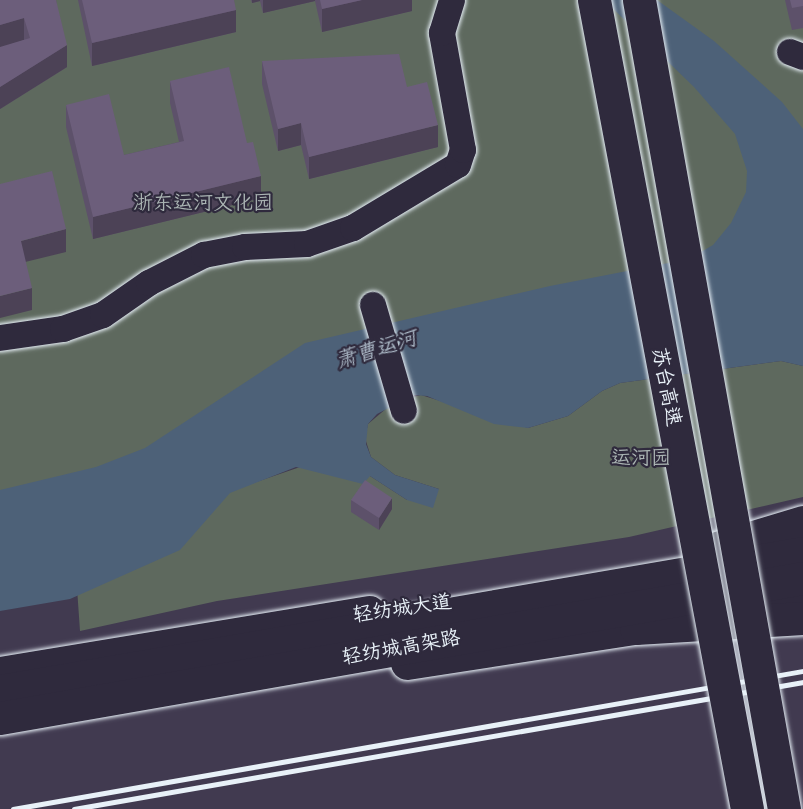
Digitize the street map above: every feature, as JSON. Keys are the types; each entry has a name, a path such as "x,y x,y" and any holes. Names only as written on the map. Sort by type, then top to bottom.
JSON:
{"main road":[{"name":"苏台高速","path":"594,0 747,809"},
{"name":"苏台高速","path":"639,0 784,809"},
{"path":"627,576 803,522"},
{"name":"轻纺城大道","path":"0,673 307,621 627,576 803,541"},
{"name":"轻纺城高架路","path":"0,691 803,554"},
{"name":"轻纺城高架路","path":"0,717 803,579"},
{"path":"0,729 89,712 803,601"},
{"path":"636,628 803,618"}],"street":[{"path":"0,338 63,330 103,315 149,283 204,255 245,247 307,244 353,228 458,165 463,150 442,33 452,0"},
{"path":"373,305 404,411"}],"green space":[{"name":"浙东运河文化园","path":"0,0 803,0 803,275 0,518"},
{"name":"运河园","path":"781,361 803,366 803,497 629,537 217,601 80,631 77,588 221,494 303,466 370,476 407,500 439,489 395,475 371,457 365,438 368,424 394,402 421,395 528,428 568,416 602,391 620,383"}],"water":[{"name":"萧曹运河","path":"604,0 657,0 714,41 782,102 803,129 803,366 781,361 620,383 602,391 568,416 528,428 494,424 427,396 414,395 377,414 368,424 366,444 371,457 395,475 439,489 433,508 407,500 370,476 363,484 296,467 230,493 180,550 70,599 0,611 0,490 96,467 145,448 305,343 550,286 689,259 713,245 731,223 746,192 747,171 735,134 694,87"}],"building":[{"path":"0,0 56,0 67,45 0,87 0,47 30,38 24,18 0,25"},
{"path":"82,0 234,0 236,10 92,43"},
{"path":"320,0 362,0 322,9"},
{"path":"790,0 803,0 803,6 792,8"},
{"path":"399,54 407,87 427,82 438,125 309,157 301,123 278,129 262,61"},
{"path":"229,67 247,143 253,142 261,176 93,217 66,105 109,94 124,155 184,141 170,81"},
{"path":"52,171 66,229 21,241 32,288 0,296 0,184"},
{"path":"365,480 392,498 379,518 351,500"}],"railway":[{"path":"13,809 803,671"},
{"path":"74,809 803,682"}]}
